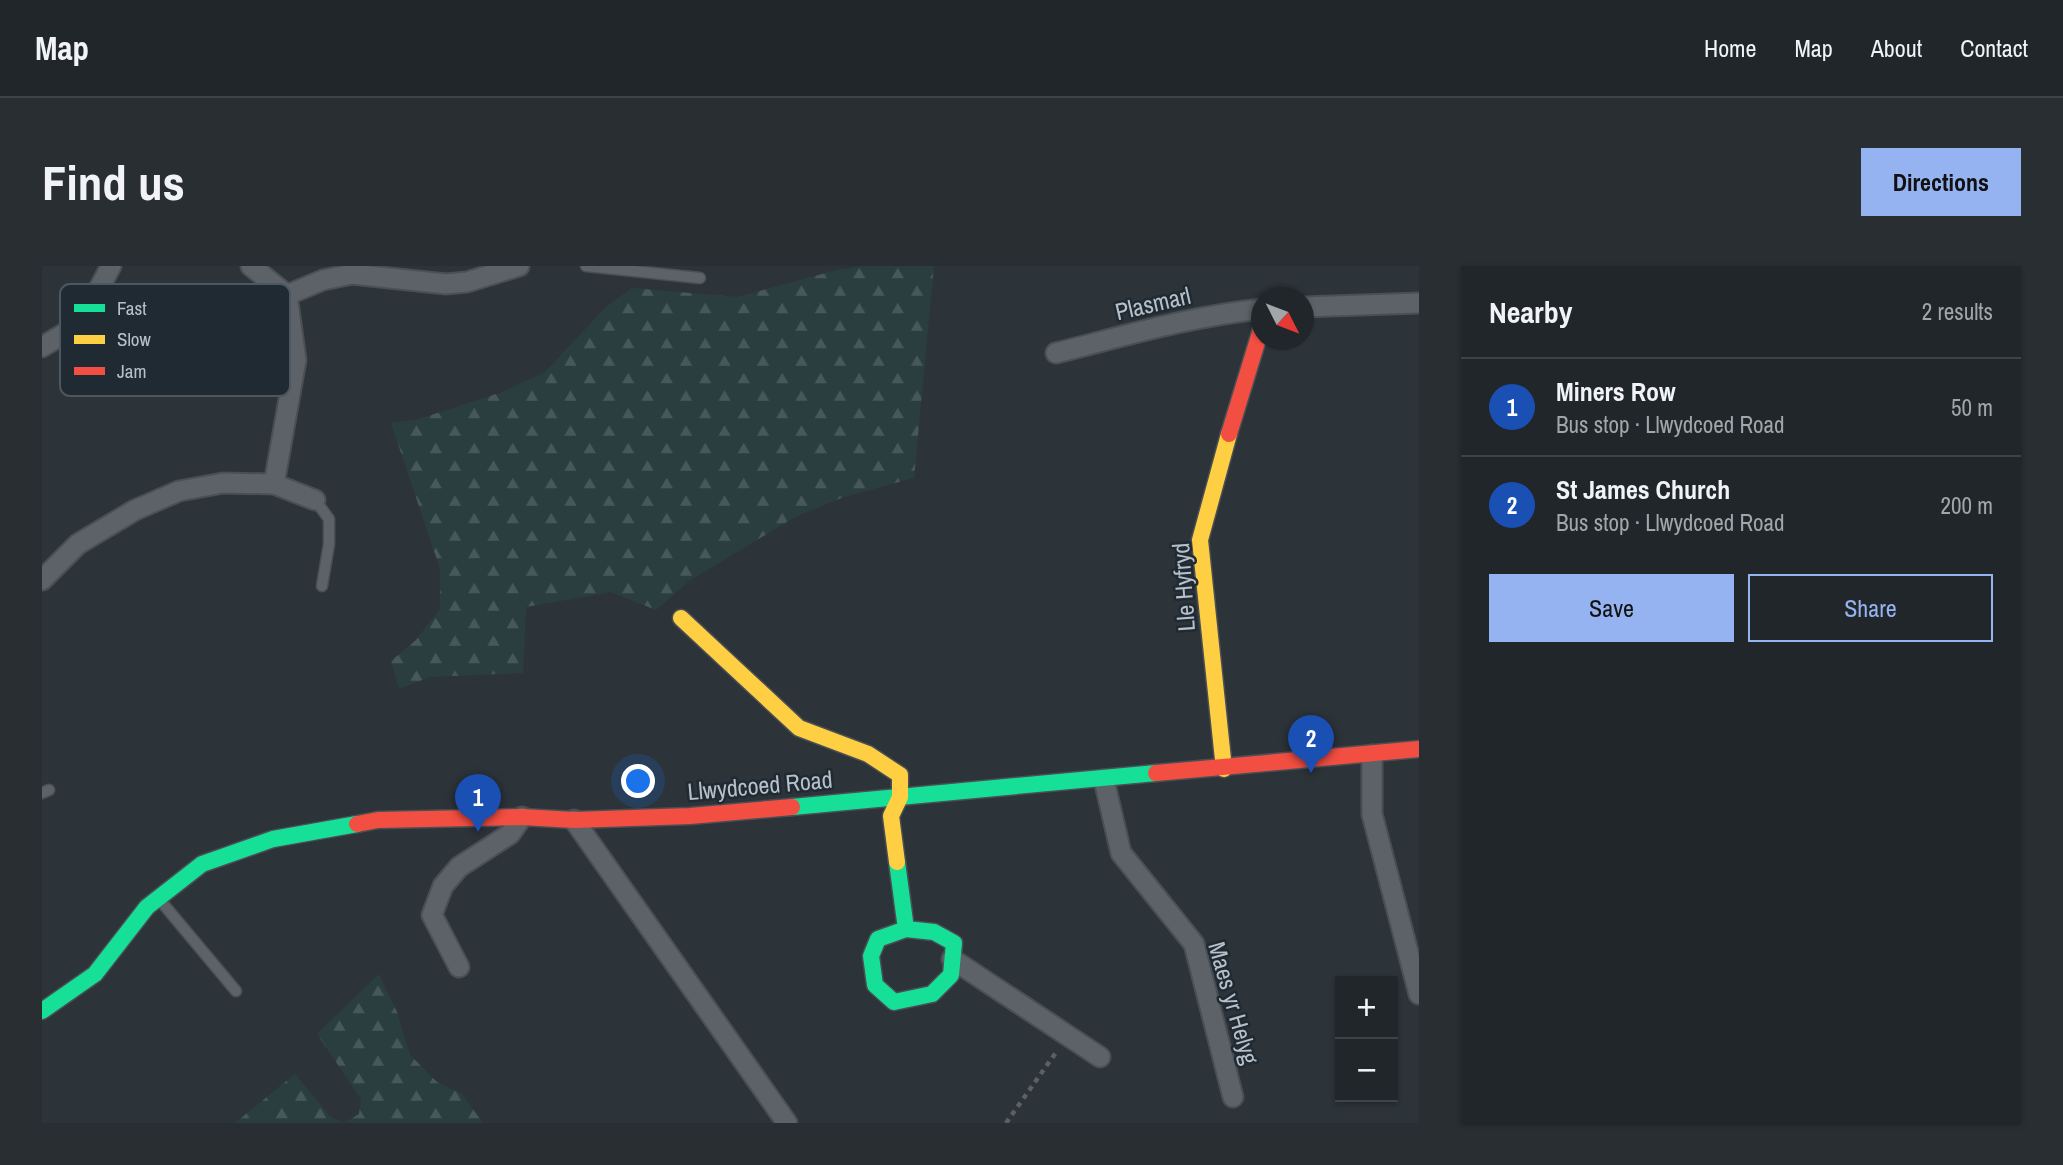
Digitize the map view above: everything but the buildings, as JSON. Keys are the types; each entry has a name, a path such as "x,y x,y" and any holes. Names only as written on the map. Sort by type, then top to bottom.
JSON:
{"main road":[{"name":"Lle Hyfryd","path":"1224,769 1200,540 1255,350"},
{"path":"681,618 799,728 868,754 900,775 900,797 891,816 906,929"},
{"name":"Llwydcoed Road","path":"42,1012 95,974 147,907 202,864 273,839 378,820 522,817 574,820 690,816 1419,749"},
{"path":"906,929 934,932 954,943 951,975 932,994 894,1002 875,985 871,956 878,939 906,929"}],"street":[{"path":"102,284 111,266"},
{"path":"251,266 274,284"},
{"path":"290,294 323,280 352,274 446,284 467,282 519,266"},
{"path":"1314,307 1419,303"},
{"name":"Plasmarl","path":"1056,353 1157,327 1251,310"},
{"path":"290,311 296,359 290,393"},
{"path":"42,346 60,336"},
{"path":"274,484 289,396"},
{"path":"42,580 78,544 135,510 179,491 223,483 274,484 315,500"},
{"path":"1372,755 1373,814 1419,994"},
{"name":"Maes yr Helyg","path":"1104,780 1121,853 1194,944 1233,1097"},
{"path":"459,967 432,915 443,886 459,867 510,834 522,817"},
{"path":"574,820 787,1123"},
{"path":"952,959 1100,1057"}],"lane":[{"path":"586,266 701,278"},
{"path":"315,500 328,519 329,544 322,586"},
{"path":"159,898 236,991"}],"path":[{"path":"1006,1123 1068,1036"}],"green space":[{"path":"861,266 934,266 914,478 844,497 795,517 689,581 656,610 611,592 526,607 523,673 430,677 399,689 391,661 416,640 440,609 440,569 391,423 419,419 502,392 545,372 606,307 632,288 737,297"},
{"path":"379,974 397,1012 410,1055 437,1082 462,1094 483,1123 344,1123 359,1114 361,1099 317,1034"},
{"path":"295,1074 330,1116 343,1123 235,1123"}],"traffic: fast":[{"path":"792,807 1156,773"},
{"path":"42,1011 95,974 147,907 202,864 273,839 357,824"},
{"path":"897,862 906,929 934,932 954,943 951,975 932,994 894,1002 875,985 871,956 878,939 906,929"}],"traffic: slow":[{"path":"1224,769 1200,540 1229,434"},
{"path":"681,618 799,728 868,754 900,775 900,797 891,816 897,862"}],"traffic: jam":[{"path":"1229,434 1255,350"},
{"path":"1156,773 1419,749"},
{"path":"357,824 378,820 522,817 574,820 690,816 792,807"}],"place":[{"name":"St James Church","path":"1311,773"},
{"name":"Miners Row","path":"478,832"}]}
